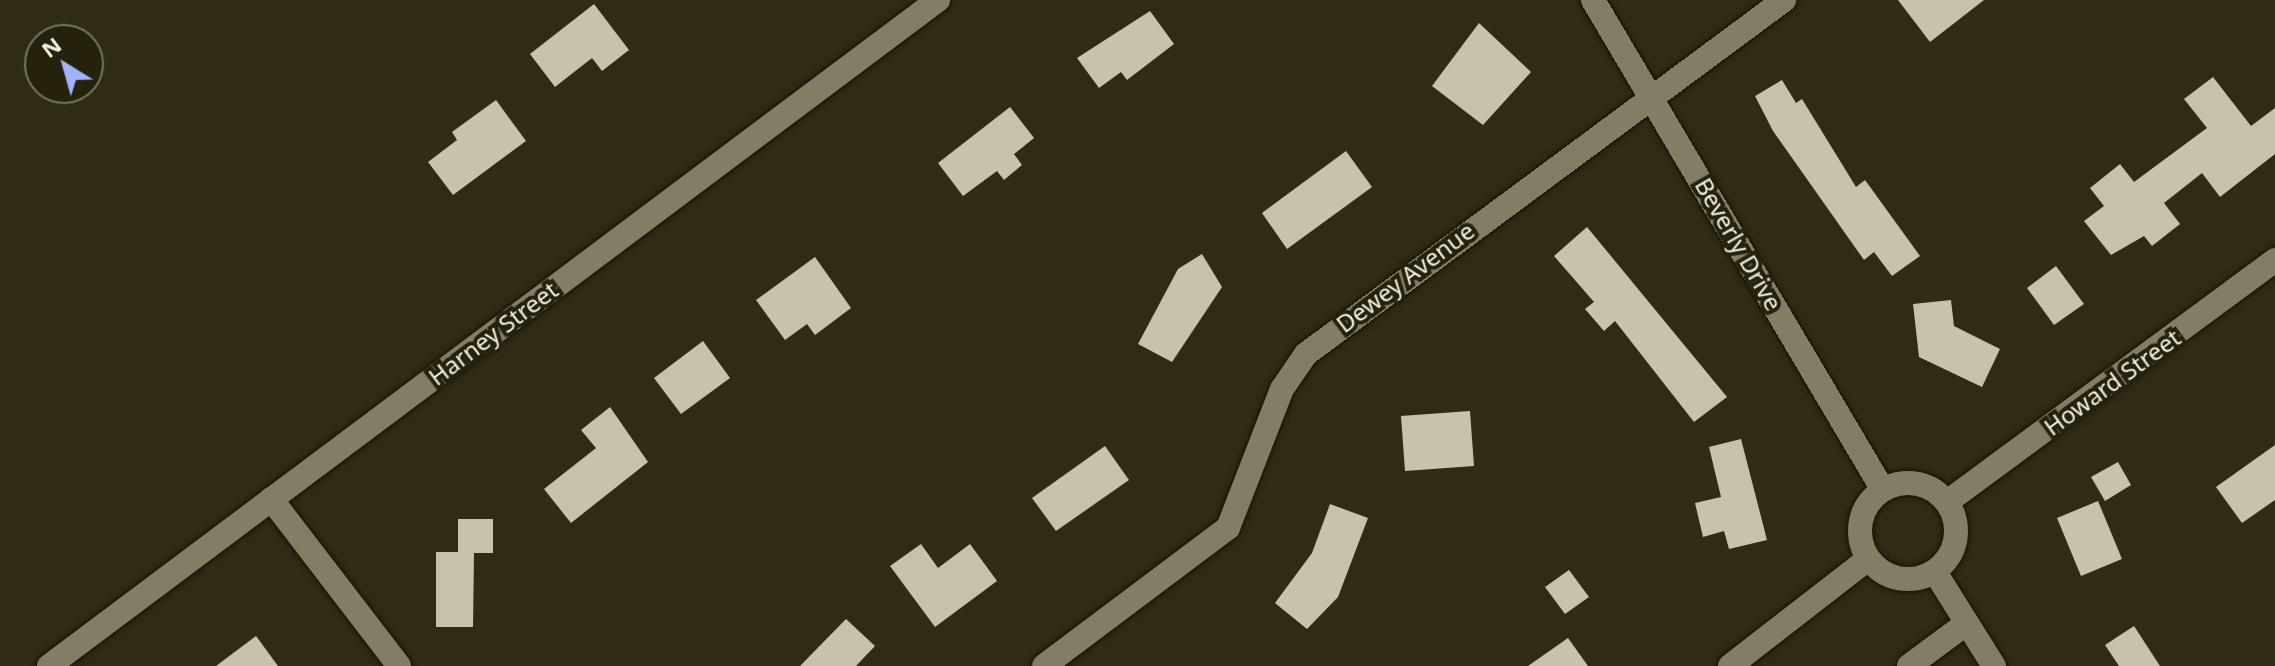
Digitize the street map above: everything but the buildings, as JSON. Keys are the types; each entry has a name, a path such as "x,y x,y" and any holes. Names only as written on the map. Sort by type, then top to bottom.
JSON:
{"street":[{"name":"Harney Street","path":"49,666 938,0"},
{"name":"Beverly Drive","path":"1593,0 1654,98 1883,490"},
{"name":"Dewey Avenue","path":"1044,666 1228,528 1282,389 1306,354 1784,0"},
{"name":"Howard Street","path":"1947,502 2275,260"},
{"path":"1910,483 1947,502 1954,547 1935,572 1906,580 1868,559 1859,529 1883,490 1910,483"},
{"path":"271,499 399,666"},
{"path":"1730,666 1868,559"},
{"path":"1935,572 1994,666"},
{"path":"1909,666 1967,623"}]}
